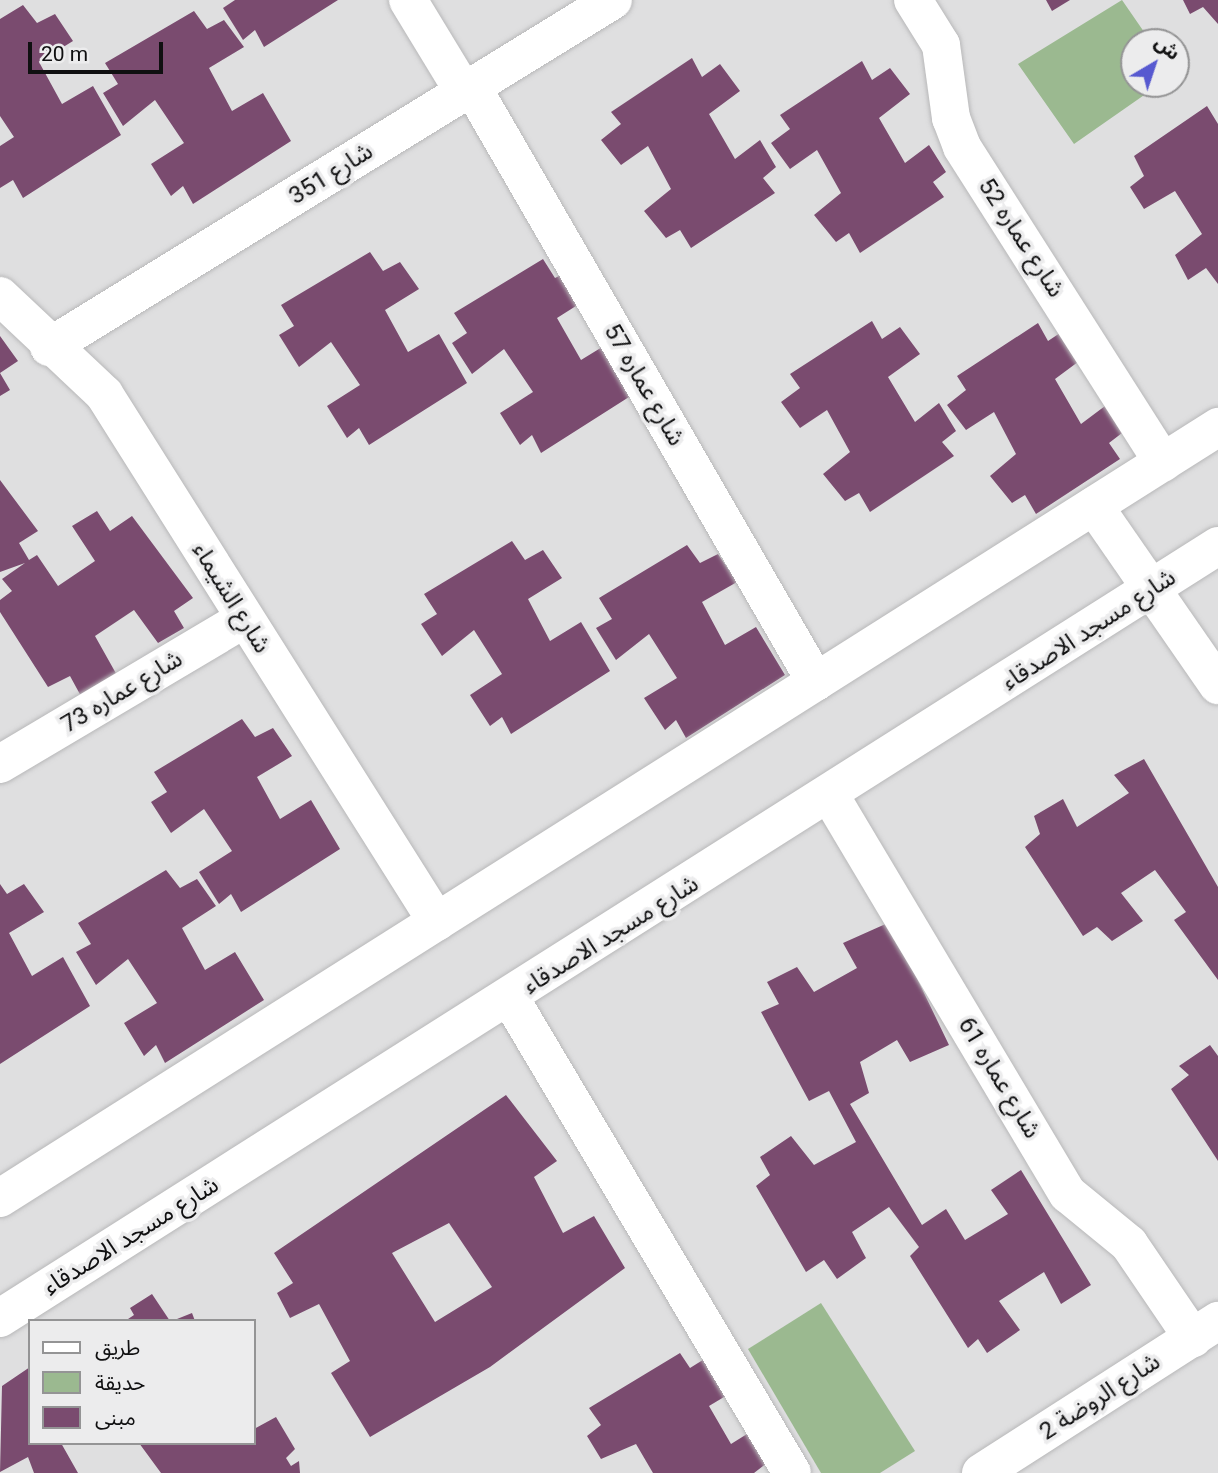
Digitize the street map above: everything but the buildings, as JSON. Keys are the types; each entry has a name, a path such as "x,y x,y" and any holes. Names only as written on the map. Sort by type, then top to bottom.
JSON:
{"street":[{"name":"شارع عماره 57","path":"408,0 468,90 816,682"},
{"name":"شارع 351","path":"49,347 613,0"},
{"name":"شارع عماره 52","path":"913,0 941,44 951,118 962,147 1163,462"},
{"name":"شارع الشيماء","path":"0,296 49,347 104,394 438,922"},
{"path":"0,1198 1218,427"},
{"path":"1094,506 1218,685"},
{"name":"شارع مسجد الاصدقاء","path":"0,1318 831,797 1218,546"},
{"name":"شارع عماره 73","path":"0,765 244,619"},
{"name":"شارع عماره 61","path":"831,797 1068,1194 1129,1244 1205,1329"},
{"path":"509,998 792,1473"},
{"name":"شارع الروضة 2","path":"981,1473 1205,1329"}],"green space":[{"path":"1122,0 1141,28 1120,28 1120,98 1140,98 1074,144 1018,64"},
{"path":"821,1303 915,1451 880,1473 821,1473 748,1349"}]}
